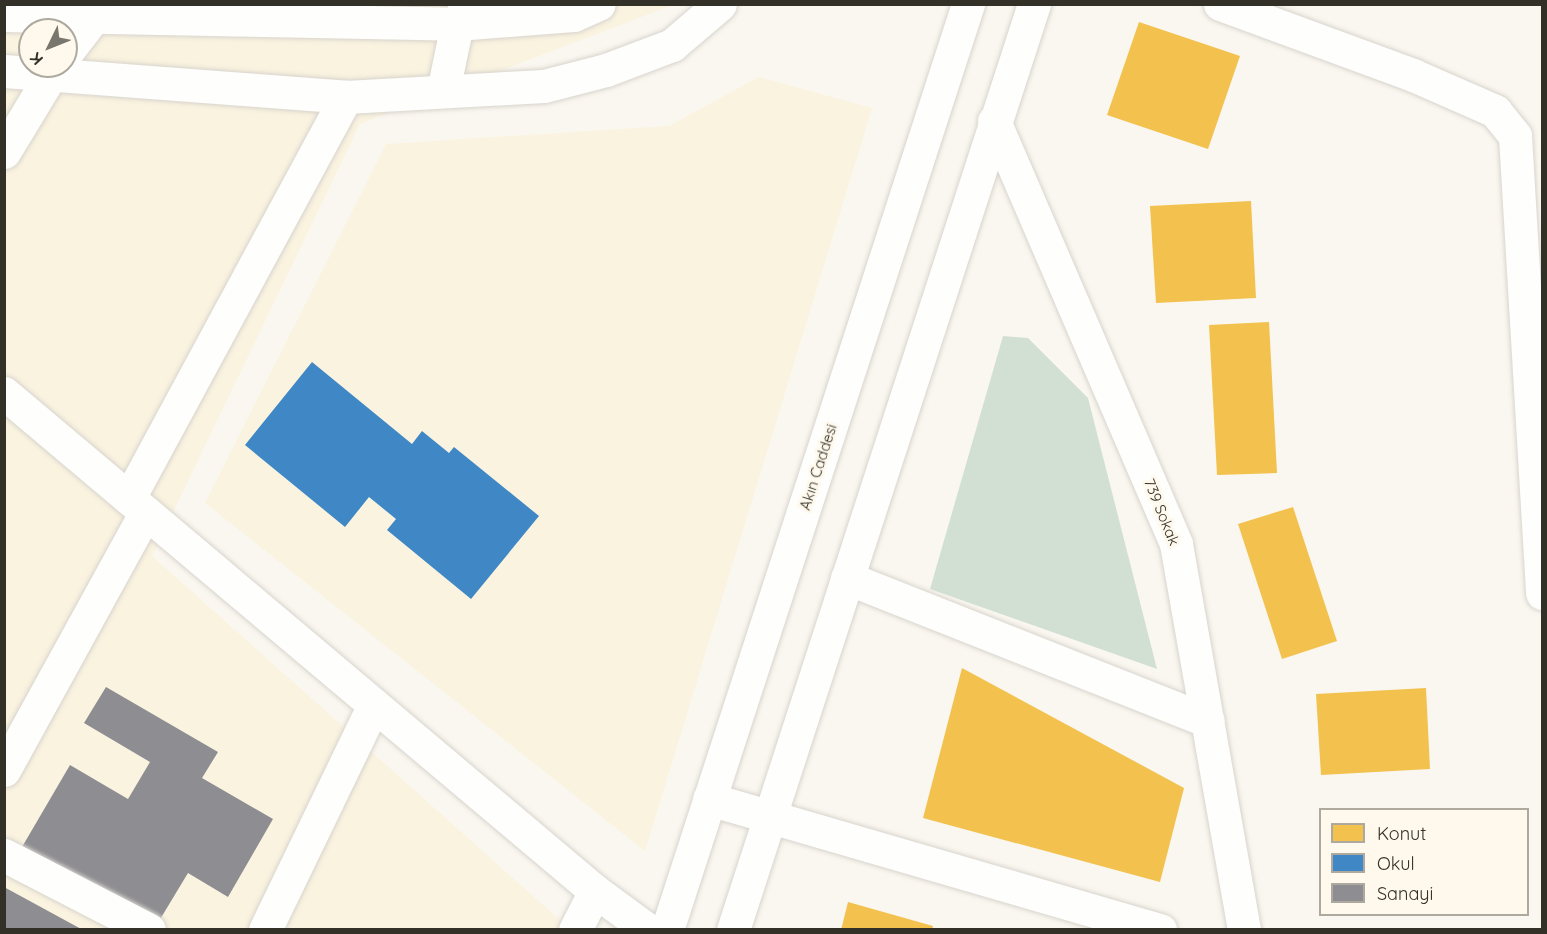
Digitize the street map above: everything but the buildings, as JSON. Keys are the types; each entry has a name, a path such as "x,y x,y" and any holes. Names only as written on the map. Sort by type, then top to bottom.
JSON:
{"street":[{"path":"4,15 100,11 574,15 599,4"},
{"path":"78,66 346,97 544,86 606,70 672,45 720,4"},
{"name":"Akın Caddesi","path":"667,930 968,4"},
{"path":"734,930 994,121 1034,4"},
{"path":"1220,4 1413,75 1495,111 1515,135 1542,593"},
{"path":"78,38 100,11"},
{"path":"443,91 462,14"},
{"path":"4,152 49,78"},
{"path":"4,770 346,97"},
{"name":"739 Sokak","path":"994,121 1176,544 1244,930"},
{"path":"4,393 595,891 648,930"},
{"path":"847,578 1208,722"},
{"path":"265,930 374,705"},
{"path":"709,800 1160,930"},
{"path":"4,855 149,930"},
{"path":"575,930 595,891"}],"shaded area":[{"path":"5,5 673,5 360,124 152,556 570,929 5,930"},
{"path":"759,77 872,108 645,851 205,503 386,144 669,126"}],"green space":[{"path":"1003,336 1028,338 1088,398 1157,669 930,589"}]}
